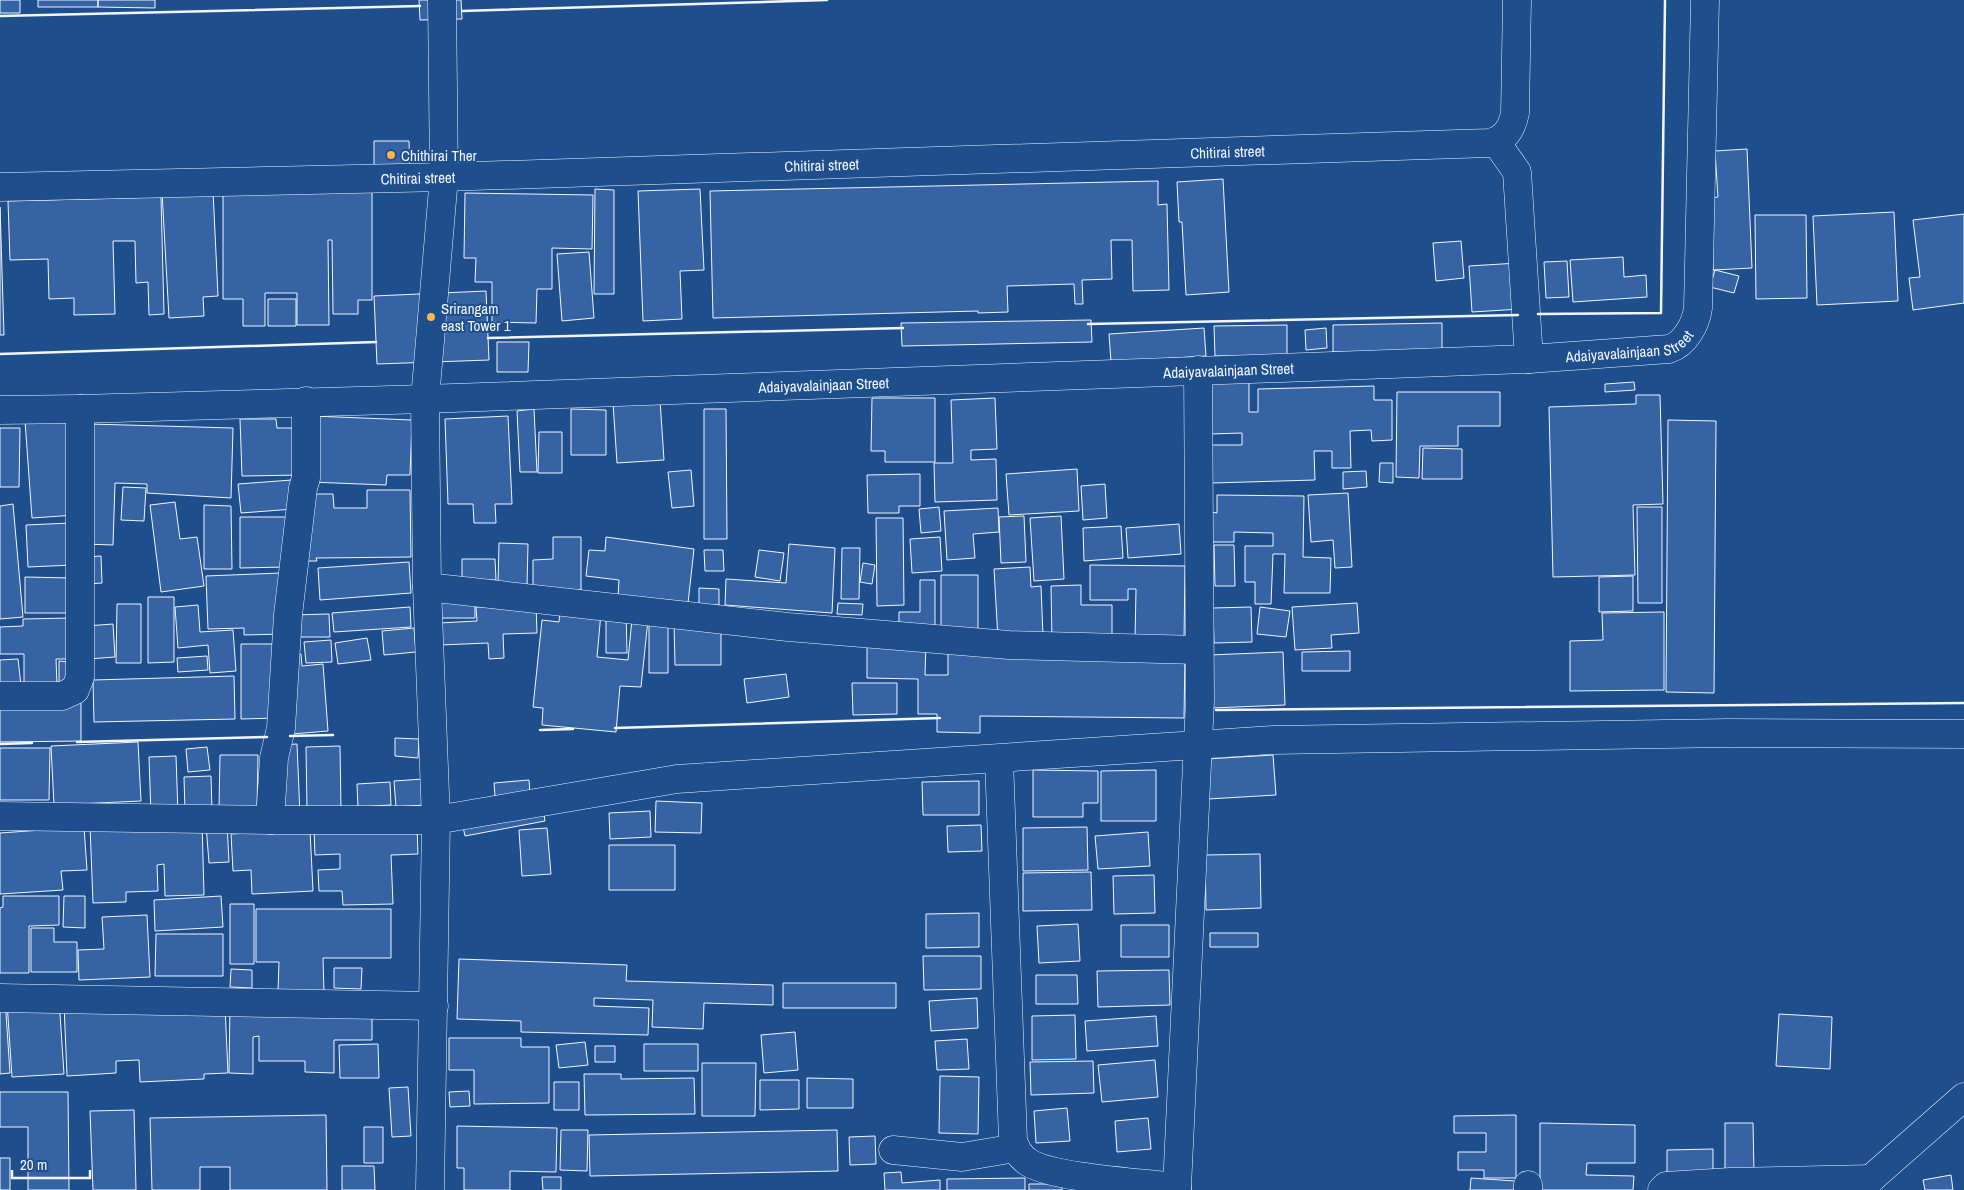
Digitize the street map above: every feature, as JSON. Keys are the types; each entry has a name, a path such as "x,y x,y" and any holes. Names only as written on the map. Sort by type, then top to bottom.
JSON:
{"street":[{"path":"430,1190 436,820 427,587 425,399 444,176 442,0"},
{"path":"1517,0 1516,113 1508,131 1496,142 1517,172 1529,359"},
{"name":"Adaiyavalainjaan Street","path":"0,410 425,399 1529,359 1669,349 1684,338 1695,320 1698,308 1705,0"},
{"name":"Chitirai street","path":"0,187 444,176 1496,142"},
{"path":"999,759 1013,1140 1016,1148 1028,1162 1049,1171 1177,1188 1198,746 1198,370"},
{"path":"270,820 274,758 282,728 288,615 302,488 306,478 306,401"},
{"path":"0,696 62,696 74,690 80,677 80,409"},
{"path":"427,587 788,627 990,644 1199,650"},
{"path":"0,816 270,820 436,820 677,779 1273,740 1728,732 1964,734"},
{"path":"0,998 434,1006"},
{"path":"1662,1190 1666,1186 1730,1182 1864,1184 1964,1097"},
{"path":"893,1150 962,1157 1016,1148"}],"building":[{"path":"0,0 20,0 20,13 0,13"},
{"path":"38,0 98,0 98,7 38,7"},
{"path":"98,0 155,0 155,8 98,7"},
{"path":"419,0 461,0 462,19 420,20"},
{"name":"Chithirai Ther","path":"374,141 409,141 410,168 374,170"},
{"path":"1747,149 1752,268 1713,270 1710,198 1718,197 1715,151"},
{"path":"1223,179 1229,292 1186,295 1182,222 1179,222 1177,182"},
{"path":"1158,181 1158,205 1167,204 1169,290 1133,291 1132,240 1111,240 1112,279 1082,280 1083,304 1075,304 1074,284 1007,286 1008,312 978,313 978,311 713,318 710,191"},
{"path":"595,189 614,190 614,294 594,294"},
{"path":"700,189 704,270 680,271 682,319 643,321 638,191"},
{"path":"213,190 218,296 203,297 204,316 169,318 162,192"},
{"path":"372,191 372,300 358,300 358,314 333,314 332,240 328,240 329,325 297,325 297,293 265,293 265,326 243,326 243,299 223,299 223,192"},
{"path":"465,193 593,195 592,249 552,248 552,289 537,289 536,323 492,322 492,282 475,282 476,258 464,258"},
{"path":"161,197 164,314 149,315 148,282 136,283 135,241 113,241 115,314 74,315 74,298 49,299 48,259 10,260 8,201"},
{"path":"0,207 4,335 0,335"},
{"path":"1894,212 1898,301 1817,305 1813,216"},
{"path":"1964,214 1964,303 1913,310 1909,278 1920,277 1913,220"},
{"path":"1755,215 1806,215 1807,298 1756,299"},
{"path":"1461,241 1464,278 1436,281 1433,243"},
{"path":"589,252 594,318 562,321 557,254"},
{"path":"1623,257 1624,277 1646,275 1647,297 1573,302 1570,260"},
{"path":"1567,261 1569,297 1546,298 1544,262"},
{"path":"1518,263 1521,309 1472,312 1469,266"},
{"path":"1715,270 1739,276 1734,293 1710,287"},
{"name":"Srirangam east Tower 1","path":"486,291 489,360 377,364 374,296"},
{"path":"268,299 296,299 296,326 268,326"},
{"path":"1091,320 1092,342 902,346 901,323"},
{"path":"1442,323 1442,350 1333,352 1333,325"},
{"path":"1287,325 1287,356 1215,356 1214,326"},
{"path":"1204,328 1206,356 1111,362 1109,334"},
{"path":"1326,328 1327,348 1306,350 1305,330"},
{"path":"497,342 529,342 528,372 497,372"},
{"path":"1209,380 1249,380 1249,412 1258,412 1258,389 1374,386 1374,400 1392,400 1392,440 1372,441 1371,430 1350,431 1351,468 1332,468 1332,451 1314,451 1315,480 1212,483 1211,445 1242,445 1242,433 1210,434"},
{"path":"1634,382 1635,390 1605,392 1605,384"},
{"path":"1397,392 1500,392 1500,426 1458,426 1458,446 1420,446 1419,478 1396,477"},
{"path":"1636,395 1660,395 1663,504 1633,505 1635,575 1553,577 1549,407 1636,404"},
{"path":"872,398 935,398 935,462 885,462 885,451 871,451"},
{"path":"995,398 997,449 971,450 971,460 996,459 997,500 935,502 934,463 953,463 951,400"},
{"path":"660,400 664,460 617,463 613,403"},
{"path":"534,409 537,472 520,472 517,411"},
{"path":"571,409 606,410 606,455 571,455"},
{"path":"704,409 726,409 727,539 704,539"},
{"path":"312,416 412,420 410,475 387,475 386,485 310,482"},
{"path":"508,416 512,504 495,504 496,523 474,523 473,504 448,504 445,419"},
{"path":"68,419 75,515 32,518 25,421"},
{"path":"240,419 276,419 277,428 302,428 303,475 242,476"},
{"path":"1668,420 1716,421 1714,693 1666,692"},
{"path":"89,424 233,428 231,498 147,493 147,484 115,483 113,545 85,544"},
{"path":"0,428 20,428 19,487 0,487"},
{"path":"539,432 562,432 562,473 538,473"},
{"path":"1423,448 1462,449 1462,479 1422,479"},
{"path":"1380,463 1393,463 1393,483 1379,482"},
{"path":"1077,469 1079,511 1009,515 1006,474"},
{"path":"691,470 694,506 672,508 668,472"},
{"path":"1366,471 1367,487 1343,489 1343,472"},
{"path":"920,474 920,506 899,506 899,513 868,513 867,475"},
{"path":"292,480 294,509 241,513 238,484"},
{"path":"1105,484 1107,518 1083,520 1081,486"},
{"path":"123,487 146,488 144,521 121,520"},
{"path":"367,490 410,490 411,557 316,558 317,561 306,561 305,494 333,494 334,508 367,508"},
{"path":"1348,493 1352,567 1335,568 1333,540 1311,542 1308,495"},
{"path":"1217,495 1304,496 1303,557 1331,558 1330,593 1284,593 1285,554 1273,554 1271,604 1255,604 1255,582 1245,582 1245,546 1273,546 1273,533 1234,532 1234,542 1212,542 1212,512 1217,513"},
{"path":"175,502 180,539 197,537 204,586 161,592 150,505"},
{"path":"13,504 23,617 0,619 0,506"},
{"path":"204,505 231,506 232,569 204,569"},
{"path":"939,507 941,531 921,533 919,509"},
{"path":"1637,507 1662,507 1662,603 1638,603"},
{"path":"998,508 999,532 973,534 975,558 947,560 944,511"},
{"path":"1024,516 1026,562 1001,563 999,517"},
{"path":"1061,516 1064,579 1034,581 1030,518"},
{"path":"240,517 286,517 286,567 240,568"},
{"path":"876,518 903,518 904,605 877,606"},
{"path":"71,523 73,565 28,567 26,525"},
{"path":"1179,524 1181,554 1128,558 1126,528"},
{"path":"1121,526 1123,558 1084,561 1083,528"},
{"path":"553,537 581,537 581,590 533,590 533,560 553,559"},
{"path":"606,537 694,549 688,603 618,597 619,580 586,576 589,550 605,551"},
{"path":"940,537 942,571 912,573 910,539"},
{"path":"499,543 528,544 527,586 498,585"},
{"path":"789,544 835,548 832,613 725,605 726,579 786,583"},
{"path":"1214,545 1234,545 1235,586 1215,586"},
{"path":"842,548 860,548 859,599 841,599"},
{"path":"704,550 723,550 724,571 705,571"},
{"path":"759,550 784,553 780,581 755,577"},
{"path":"101,556 102,583 88,584 86,557"},
{"path":"462,559 495,559 496,580 462,581"},
{"path":"409,562 411,593 320,600 318,568"},
{"path":"863,563 875,565 872,584 860,582"},
{"path":"1090,565 1185,566 1184,641 1135,641 1136,589 1128,589 1128,600 1090,600"},
{"path":"1030,567 1031,587 1041,586 1043,636 998,639 994,569"},
{"path":"281,573 284,634 244,635 244,628 208,629 206,576"},
{"path":"941,575 978,575 978,632 941,632"},
{"path":"1633,576 1633,611 1599,612 1599,577"},
{"path":"25,577 71,578 71,613 25,613"},
{"path":"920,580 935,580 935,629 899,629 899,612 920,612"},
{"path":"1081,585 1081,605 1112,605 1112,641 1052,642 1051,586"},
{"path":"699,588 719,589 719,605 699,605"},
{"path":"148,597 174,597 174,662 148,663"},
{"path":"441,602 475,602 475,618 441,618"},
{"path":"838,603 863,604 862,615 837,614"},
{"path":"1357,603 1359,633 1331,635 1332,648 1295,650 1292,607"},
{"path":"117,604 141,604 141,663 116,663"},
{"path":"198,605 200,632 233,630 236,671 210,673 208,645 178,648 175,607"},
{"path":"536,605 537,633 503,634 504,658 489,659 488,643 440,645 439,623 477,621 476,607"},
{"path":"410,607 411,627 334,632 332,613"},
{"path":"1251,607 1252,642 1214,643 1213,608"},
{"path":"1260,607 1290,611 1286,637 1257,634"},
{"path":"560,610 601,613 597,657 628,660 632,619 648,620 641,687 620,686 616,732 542,725 543,708 533,707 542,620 559,622"},
{"path":"606,610 626,610 627,653 606,653"},
{"path":"1664,612 1664,690 1570,691 1570,641 1603,640 1602,613"},
{"path":"329,614 330,637 292,637 291,615"},
{"path":"72,618 73,659 56,659 57,685 24,686 24,654 0,654 0,627 23,626 23,619"},
{"path":"674,623 721,623 721,665 675,665"},
{"path":"113,624 115,657 88,659 86,626"},
{"path":"649,625 668,625 668,673 649,673"},
{"path":"414,628 416,652 384,655 382,631"},
{"path":"367,638 371,660 338,664 335,643"},
{"path":"331,640 332,662 306,663 304,642"},
{"path":"867,641 926,641 925,675 948,675 948,649 1185,654 1184,718 980,716 980,733 937,732 937,714 918,714 918,679 867,678"},
{"path":"241,644 279,644 279,718 241,719"},
{"path":"1350,651 1350,671 1302,671 1302,652"},
{"path":"1283,652 1285,705 1212,708 1209,655"},
{"path":"301,654 302,666 323,664 328,731 292,734 286,656"},
{"path":"207,656 208,670 178,672 177,658"},
{"path":"18,659 21,685 0,687 0,660"},
{"path":"59,661 69,662 69,683 59,683"},
{"path":"786,674 789,697 747,703 744,679"},
{"path":"234,676 235,719 94,722 93,680"},
{"path":"852,683 897,683 897,714 853,715"},
{"path":"81,698 81,741 0,742 0,699"},
{"path":"395,738 419,739 418,758 395,756"},
{"path":"138,742 141,801 54,805 51,746"},
{"path":"297,744 300,815 283,816 281,745"},
{"path":"340,746 341,810 307,811 306,747"},
{"path":"207,747 210,770 188,772 186,749"},
{"path":"0,748 50,748 49,800 0,800"},
{"path":"220,755 258,755 257,810 219,809"},
{"path":"1273,755 1276,795 1208,799 1206,759"},
{"path":"176,756 178,814 151,815 149,757"},
{"path":"1033,770 1098,771 1098,803 1083,803 1083,817 1033,817"},
{"path":"1156,770 1156,821 1101,821 1101,771"},
{"path":"211,776 212,811 185,812 184,777"},
{"path":"423,779 424,805 396,807 394,781"},
{"path":"529,780 530,793 495,796 494,783"},
{"path":"979,781 979,815 923,815 922,782"},
{"path":"390,782 391,805 358,807 357,784"},
{"path":"656,801 702,803 701,833 655,832"},
{"path":"543,807 545,821 465,836 462,822"},
{"path":"650,811 651,837 610,839 609,813"},
{"path":"202,822 204,895 165,896 164,864 157,865 158,891 126,892 126,902 93,903 90,826"},
{"path":"227,824 229,862 209,863 206,825"},
{"path":"981,825 982,851 948,852 947,826"},
{"path":"84,827 87,870 61,871 63,890 0,894 0,833"},
{"path":"417,827 418,854 391,855 393,904 343,905 342,891 319,891 318,870 340,869 340,854 315,855 314,830"},
{"path":"1087,827 1088,870 1023,871 1023,828"},
{"path":"547,828 551,874 522,876 519,830"},
{"path":"310,830 313,891 252,894 251,870 233,871 231,834"},
{"path":"1148,832 1150,866 1098,869 1095,836"},
{"path":"609,845 675,845 675,890 609,890"},
{"path":"1260,854 1261,908 1206,910 1205,855"},
{"path":"1091,872 1092,910 1023,911 1023,873"},
{"path":"1154,875 1155,913 1114,914 1113,876"},
{"path":"3,896 59,896 59,925 29,926 29,973 0,973 0,908 3,907"},
{"path":"64,896 85,896 85,928 63,927"},
{"path":"221,896 223,927 155,931 154,900"},
{"path":"230,904 254,904 254,964 230,964"},
{"path":"256,909 391,909 391,958 323,958 324,992 278,992 279,962 256,962"},
{"path":"979,913 979,947 926,948 926,914"},
{"path":"147,915 150,977 79,980 78,950 104,949 102,917"},
{"path":"1078,924 1080,961 1039,963 1037,926"},
{"path":"1121,925 1169,925 1169,957 1121,957"},
{"path":"31,928 54,928 54,942 77,942 77,972 31,972"},
{"path":"1210,933 1258,933 1258,947 1210,947"},
{"path":"156,934 223,934 223,976 155,976"},
{"path":"923,956 981,956 981,989 924,990"},
{"path":"459,959 627,965 626,981 773,985 773,1005 704,1003 703,1029 652,1027 653,1000 594,998 594,1006 649,1008 648,1035 521,1032 521,1021 457,1019"},
{"path":"334,968 362,968 361,989 334,988"},
{"path":"231,969 252,970 252,988 230,987"},
{"path":"1169,970 1170,1005 1098,1007 1097,971"},
{"path":"1036,975 1077,975 1078,1004 1036,1004"},
{"path":"783,983 896,983 896,1008 783,1008"},
{"path":"5,998 10,1073 0,1074 0,999"},
{"path":"977,998 978,1028 931,1031 929,1001"},
{"path":"59,999 64,1074 12,1077 7,1002"},
{"path":"230,1003 372,1005 372,1040 334,1040 334,1073 305,1072 305,1061 259,1061 259,1036 253,1037 253,1074 229,1073"},
{"path":"64,1004 225,1006 228,1073 204,1074 204,1079 140,1082 139,1060 116,1061 116,1073 67,1076"},
{"path":"1779,1014 1832,1017 1830,1069 1776,1066"},
{"path":"1075,1015 1076,1059 1032,1060 1032,1016"},
{"path":"1156,1016 1158,1046 1087,1051 1085,1021"},
{"path":"795,1032 798,1070 764,1073 761,1035"},
{"path":"449,1038 521,1038 521,1047 549,1047 549,1103 474,1104 474,1070 449,1070"},
{"path":"967,1039 969,1069 937,1070 935,1041"},
{"path":"585,1042 588,1065 559,1068 556,1045"},
{"path":"378,1044 379,1078 340,1078 339,1045"},
{"path":"644,1044 698,1044 698,1071 644,1071"},
{"path":"595,1046 615,1046 615,1062 595,1062"},
{"path":"1155,1060 1158,1097 1102,1102 1098,1065"},
{"path":"1093,1061 1094,1093 1031,1095 1030,1062"},
{"path":"702,1063 756,1063 755,1116 702,1116"},
{"path":"584,1074 621,1074 621,1079 694,1078 695,1114 585,1115"},
{"path":"940,1076 979,1077 978,1134 939,1133"},
{"path":"807,1078 853,1079 853,1108 807,1108"},
{"path":"760,1080 799,1080 799,1109 760,1110"},
{"path":"554,1082 579,1082 579,1110 554,1110"},
{"path":"408,1087 411,1136 392,1137 389,1088"},
{"path":"469,1091 470,1106 450,1107 449,1092"},
{"path":"0,1092 68,1092 69,1190 28,1190 28,1127 0,1127"},
{"path":"1067,1108 1070,1141 1036,1143 1034,1111"},
{"path":"134,1110 136,1190 93,1190 90,1111"},
{"path":"326,1115 327,1190 230,1190 230,1167 200,1167 200,1190 152,1190 150,1118"},
{"path":"1516,1115 1516,1178 1484,1178 1484,1170 1458,1170 1458,1152 1486,1152 1486,1133 1454,1133 1454,1116"},
{"path":"1148,1118 1151,1149 1117,1152 1115,1121"},
{"path":"1540,1123 1635,1125 1635,1163 1587,1163 1586,1175 1634,1176 1633,1190 1540,1190"},
{"path":"1725,1123 1753,1123 1754,1173 1725,1173"},
{"path":"457,1126 557,1128 556,1172 510,1171 510,1190 464,1190 464,1168 457,1168"},
{"path":"364,1127 383,1127 383,1163 364,1163"},
{"path":"561,1130 588,1130 587,1171 560,1170"},
{"path":"837,1130 838,1171 590,1176 589,1135"},
{"path":"875,1136 876,1164 850,1165 849,1137"},
{"path":"1713,1149 1713,1177 1667,1178 1667,1150"},
{"path":"0,1158 10,1158 10,1190 0,1190"},
{"path":"342,1166 374,1166 375,1190 342,1190"},
{"path":"901,1172 902,1183 940,1180 940,1190 885,1190 884,1173"},
{"path":"1951,1175 1953,1190 1925,1190 1923,1180"},
{"path":"542,1177 561,1177 561,1190 543,1190"},
{"path":"1025,1178 1025,1190 947,1190 947,1179"},
{"path":"1471,1178 1515,1181 1514,1190 1470,1190"},
{"path":"1029,1184 1062,1184 1062,1190 1029,1190"}],"wall":[{"path":"462,11 827,0"},
{"path":"1538,314 1661,313 1665,0"},
{"path":"0,16 420,6"},
{"path":"1088,324 1518,315"},
{"path":"488,338 903,328"},
{"path":"0,354 376,342"},
{"path":"1216,710 1964,703"},
{"path":"615,728 940,718"},
{"path":"540,730 573,729"},
{"path":"290,736 333,735"},
{"path":"77,742 267,737"},
{"path":"0,744 32,743"}],"place":[{"name":"Chithirai Ther","path":"391,155"},
{"name":"Srirangam east Tower 1","path":"431,317"}]}
